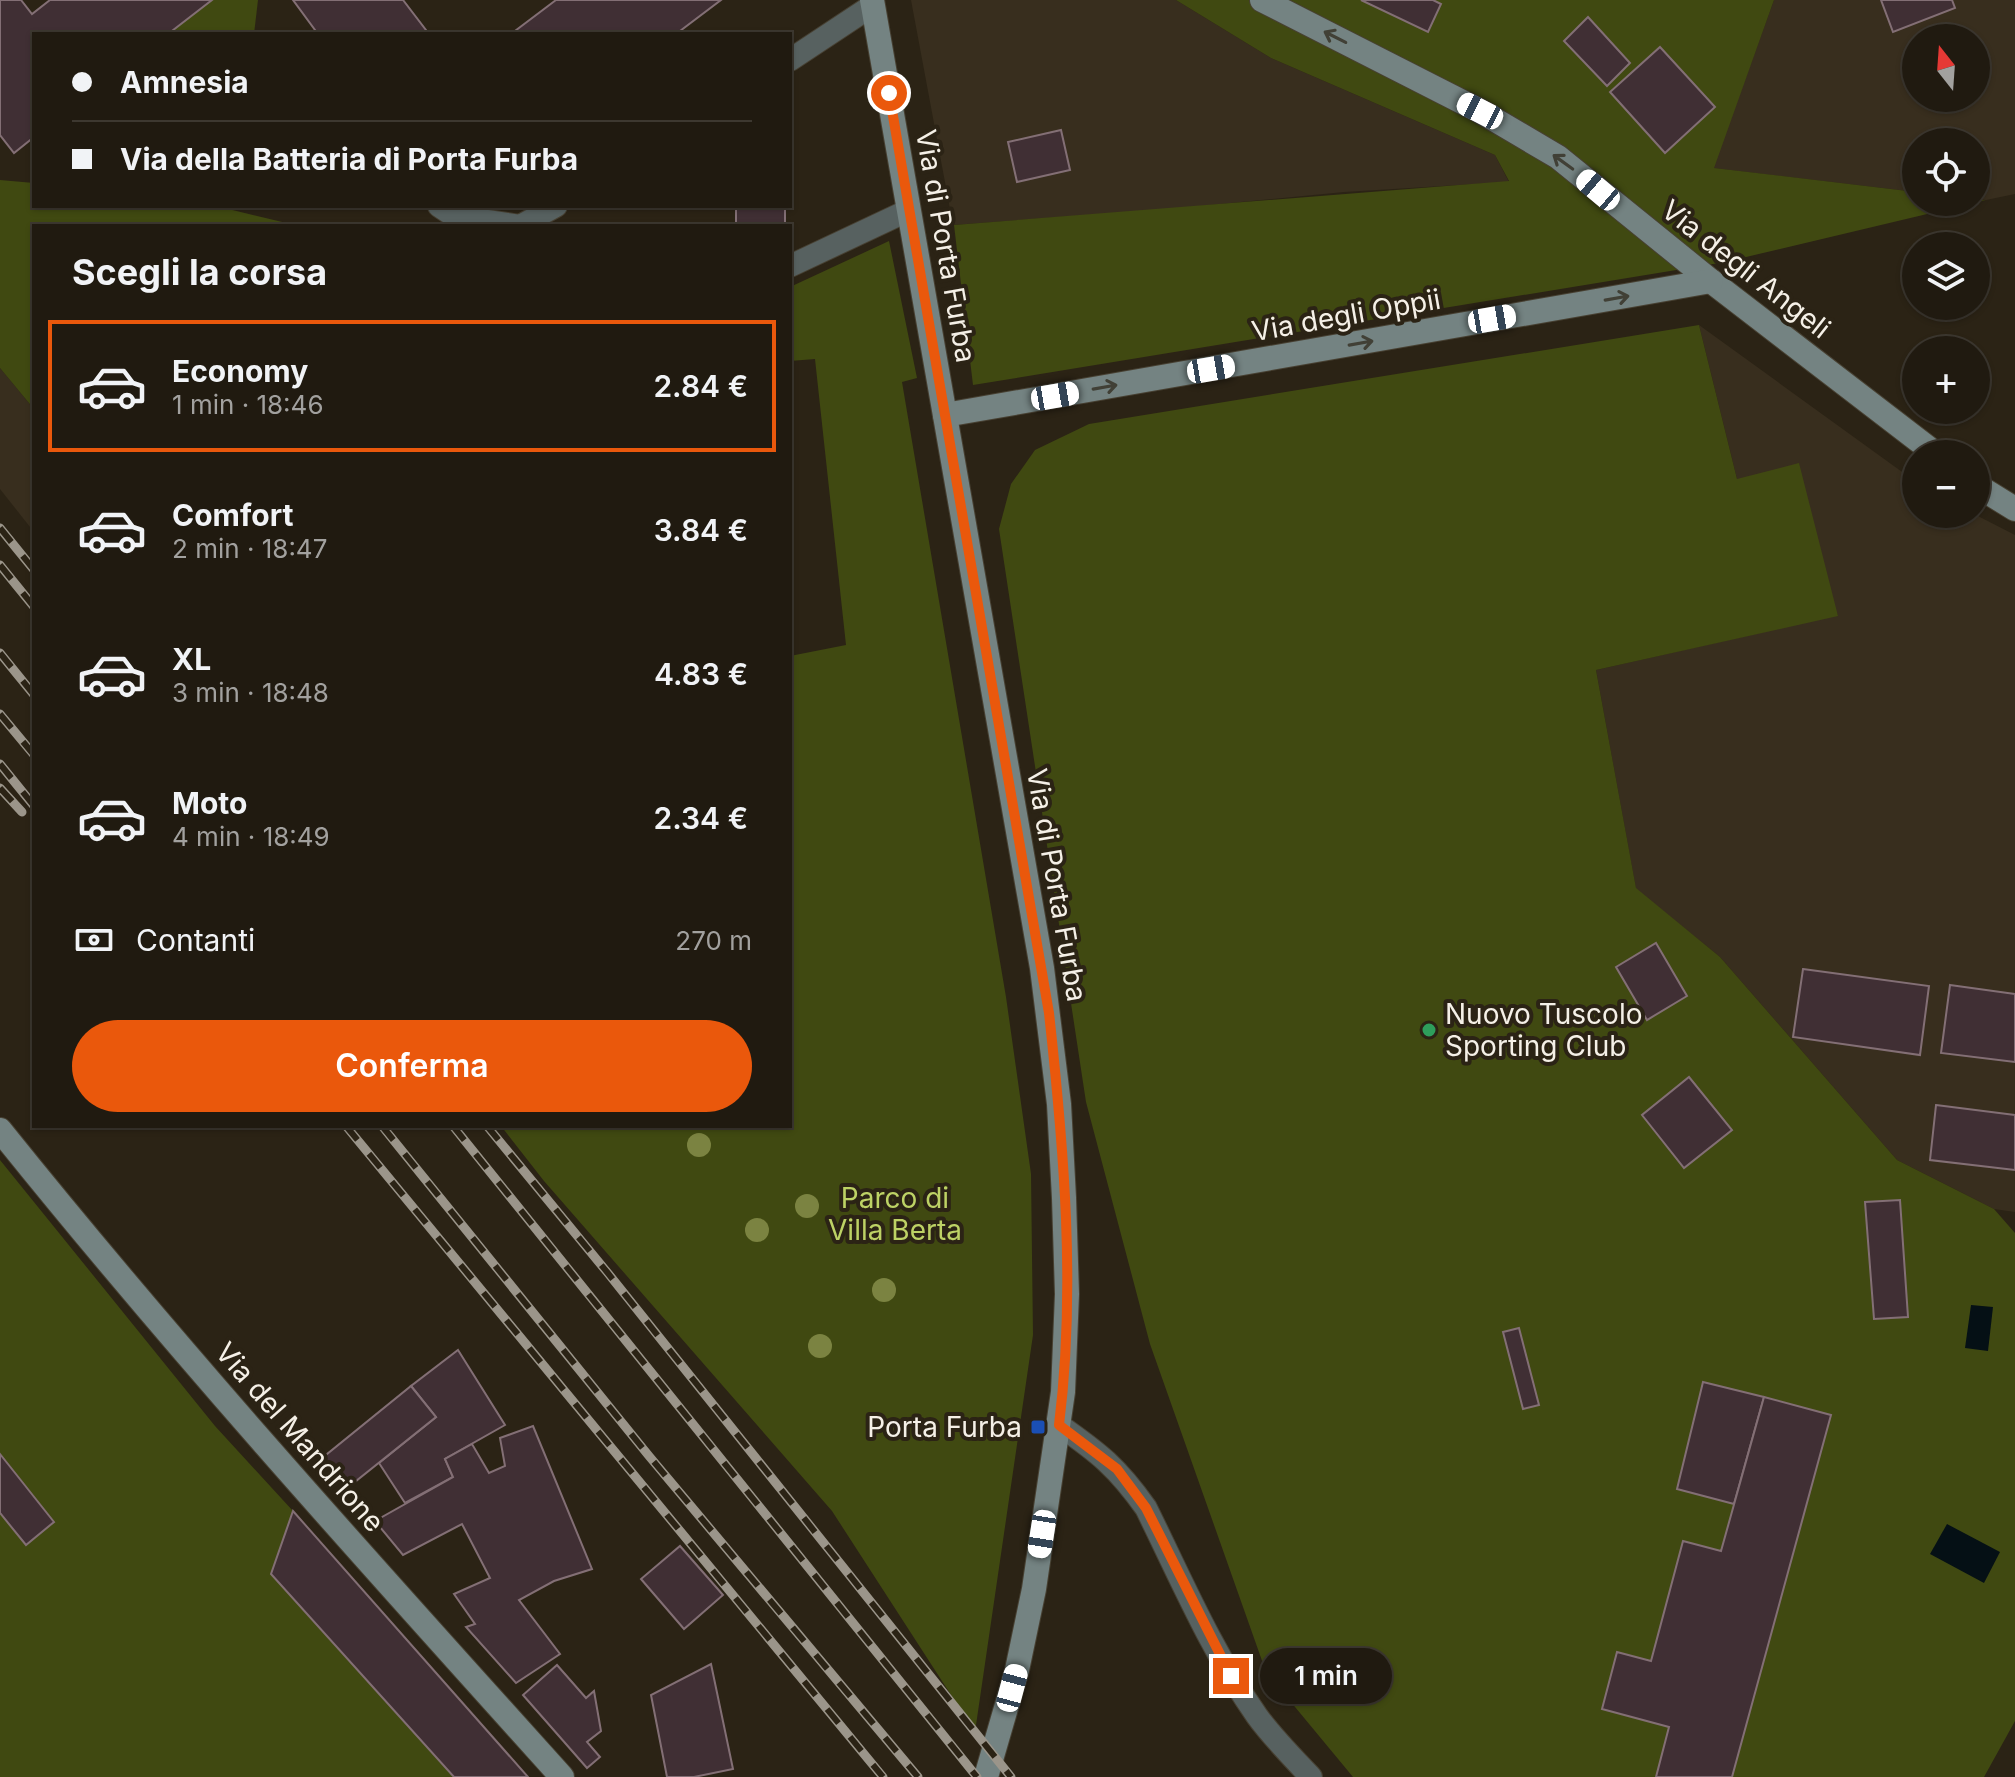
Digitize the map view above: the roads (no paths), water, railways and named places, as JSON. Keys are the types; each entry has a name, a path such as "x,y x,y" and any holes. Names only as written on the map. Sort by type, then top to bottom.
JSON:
{"street":[{"name":"Via degli Angeli","path":"1262,0 1480,111 1536,143 1918,440"},
{"name":"Via di Porta Furba","path":"872,3 1049,1013 1059,1104 1067,1294 1063,1392 1028,1619 1017,1670 986,1777"},
{"name":"Via degli Oppii","path":"945,415 1711,281"},
{"path":"1990,494 2015,509"},
{"name":"Via del Mandrione","path":"0,1130 102,1256 247,1424 562,1777"}],"lane":[{"name":"Via di Porta Furba","path":"792,59 872,3"},
{"path":"442,208 454,216 507,224"},
{"path":"524,224 552,208"},
{"path":"792,265 909,210"},
{"path":"1059,1425 1101,1454 1132,1488 1146,1508 1222,1661 1241,1692 1260,1720 1311,1777"}],"railway":[{"path":"0,528 32,568"},
{"path":"0,565 32,605"},
{"path":"0,653 32,693"},
{"path":"0,714 32,753"},
{"path":"0,764 32,804"},
{"path":"0,788 22,812"},
{"path":"348,1128 883,1777"},
{"path":"384,1128 649,1456 918,1777"},
{"path":"455,1128 977,1777"},
{"path":"489,1128 1011,1777"}],"place":[{"name":"Nuovo Tuscolo Sporting Club","path":"1429,1030"},
{"name":"Porta Furba","path":"1038,1427"}],"park label":[{"name":"Parco di Villa Berta","path":"895,1214"}]}
